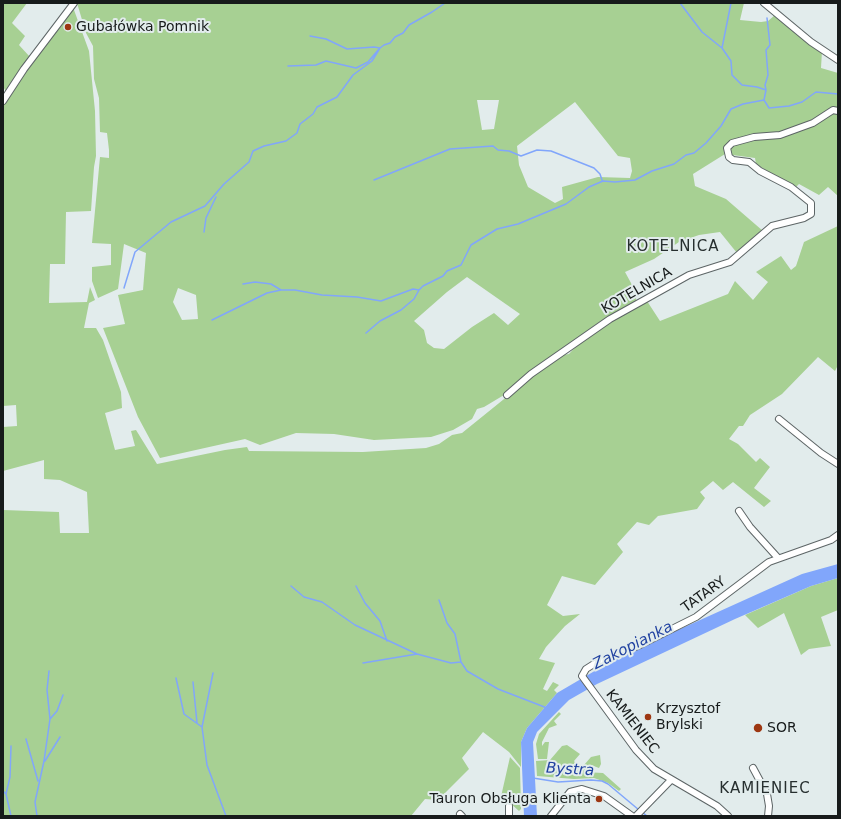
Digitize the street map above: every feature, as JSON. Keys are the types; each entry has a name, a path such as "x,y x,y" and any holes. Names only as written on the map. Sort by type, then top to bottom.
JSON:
{"street":[{"path":"3,101 24,69 74,3"},
{"path":"764,3 811,42 838,60"},
{"name":"KOTELNICA","path":"507,395 532,374 610,320 689,275 727,263 772,226 804,218 811,214 811,204 791,187 760,171 749,162 732,160 729,157 727,148 732,143 754,137 780,135 813,122 833,110 838,111"},
{"path":"778,419 821,453 838,464"},
{"path":"739,511 750,527 778,558"},
{"name":"TATARY","path":"594,692 582,676 583,672 597,662 640,645 696,617 758,570 778,558 831,540 838,535"},
{"name":"KAMIENIEC","path":"594,692 636,750 654,769 718,806 728,816"},
{"path":"753,768 767,794 769,806 768,816"},
{"path":"551,816 570,792 582,789 604,796 635,815 671,780"},
{"path":"509,806 509,816"}],"green space":[{"path":"3,3 27,3 12,23 25,36 19,45 30,57 6,92 3,86"},
{"path":"77,3 744,3 740,20 761,22 768,21 775,15 822,51 821,68 838,73 838,109 784,134 832,112 838,113 838,196 828,187 819,195 799,184 795,188 756,164 755,158 725,154 693,174 695,186 726,199 763,231 737,253 720,232 699,235 679,242 654,259 625,272 631,283 637,302 598,323 528,374 504,395 484,407 477,409 472,419 453,430 431,437 374,440 334,434 296,433 260,445 245,439 160,458 138,417 103,328 125,324 118,295 143,290 146,253 124,244 118,289 98,298 92,281 92,267 111,265 111,244 92,243 100,157 109,158 109,150 107,133 100,132 99,98 94,79 93,46 86,33","holes":["477,100 499,100 494,129 482,130","575,102 618,156 630,158 632,171 630,178 598,177 562,187 563,199 555,203 528,187 519,165 517,146","467,277 520,314 508,325 494,313 472,327 444,349 434,348 427,343 424,330 414,321 447,292","178,288 196,295 198,319 182,320 173,302"]},
{"path":"72,10 74,10 89,51 95,111 96,156 91,211 66,212 65,264 50,264 49,303 87,302 90,287 95,300 89,303 84,328 96,328 103,340 121,392 122,408 105,413 115,450 135,446 131,431 136,430 157,464 247,447 249,451 363,452 426,448 439,444 452,435 462,433 535,374 563,355 569,354 580,342 603,326 647,301 660,321 728,294 735,281 753,300 768,282 756,272 781,256 791,270 796,266 804,242 838,226 838,365 835,371 818,357 782,394 750,415 743,426 739,426 729,439 738,444 756,462 760,458 770,467 754,488 771,501 764,507 733,482 723,490 713,481 700,492 705,498 697,509 658,516 649,525 637,522 617,544 623,552 595,585 562,576 547,605 563,616 580,614 565,626 546,647 539,659 555,663 543,689 547,691 553,682 559,685 554,690 557,693 527,728 521,742 521,767 509,752 483,732 462,758 469,769 438,800 425,799 411,816 3,816 3,510 59,512 60,533 89,533 87,492 60,480 44,479 44,460 3,471 3,427 17,426 16,405 3,406 3,103 32,60 62,25"},
{"path":"838,578 838,610 821,617 831,646 809,649 801,655 784,613 758,628 745,615 811,586"},
{"path":"559,712 561,714 554,721 557,725 549,728 542,742 542,746 545,742 549,742 547,759 538,759 536,744 539,734"},
{"path":"567,745 580,754 574,761 578,767 584,765 591,757 600,755 601,764 599,768 591,765 584,772 603,773 621,789 619,791 608,783 594,778 574,779 537,776 536,761 550,760 562,746"},
{"path":"510,757 520,768 521,809 519,811 510,803 500,801"}],"water":[{"path":"838,564 838,578 811,586 735,619 597,684 569,700 537,732 533,742 537,816 524,816 521,742 527,728 557,693 622,655 802,574"}],"waterway":[{"path":"124,288 135,252 171,222 205,206 224,184 249,162 253,151 264,146 286,141 297,133 300,124 313,114 317,107 337,97 353,75 372,61 380,48 390,43 395,37 403,33 409,25 445,3"},
{"path":"680,3 702,32 722,48 731,61 732,75 742,85 766,90 764,100 769,108 789,106 802,102 816,92 838,94"},
{"path":"722,48 731,3"},
{"path":"766,90 765,85 768,75 766,50 770,45 767,18"},
{"path":"310,36 326,39 347,49 380,48"},
{"path":"288,66 316,65 326,61 356,68 368,62 379,49"},
{"path":"243,284 255,282 271,284 281,290 295,290 322,295 357,297 381,301 413,289 419,290 423,286 443,276 447,271 461,265 471,245 497,229 518,224 566,204 589,187 603,181 615,182 635,180 652,171 674,164 686,155 694,153 706,143 721,126 731,109 743,104 764,100"},
{"path":"374,180 450,149 493,146 498,150 509,151 521,156 537,150 551,151 594,168 600,174 602,180"},
{"path":"204,232 206,218 216,197"},
{"path":"212,320 267,293 281,290"},
{"path":"366,333 380,321 401,310 414,299 419,290"},
{"path":"291,586 304,597 322,602 355,625 417,654"},
{"path":"356,586 365,603 380,621 387,641"},
{"path":"439,600 447,623 455,634 461,662"},
{"path":"363,663 417,654 451,663 461,662 467,671 498,689 547,708"},
{"path":"37,816 35,802 44,761 50,719 47,690 49,671"},
{"path":"213,673 202,727 207,765 226,816"},
{"path":"176,678 184,714 202,727"},
{"path":"193,682 197,723"},
{"path":"50,719 57,711 63,695"},
{"path":"45,761 60,737"},
{"path":"26,739 38,781"},
{"path":"6,794 10,777 11,746"},
{"name":"Bystra","path":"533,778 558,782 591,780 602,781 608,784 639,810"},
{"path":"3,791 6,794 11,816"},
{"name":"Bystra","path":"642,812 647,816"}],"place":[{"name":"Gubałówka Pomnik","path":"68,27"},
{"name":"Krzysztof Brylski","path":"648,717"},
{"name":"SOR","path":"758,728"},
{"name":"Tauron Obsługa Klienta","path":"599,799"}],"district":[{"name":"KOTELNICA","path":"673,247"},
{"name":"KAMIENIEC","path":"765,789"}],"water label":[{"name":"Zakopianka","path":"633,646"}]}
